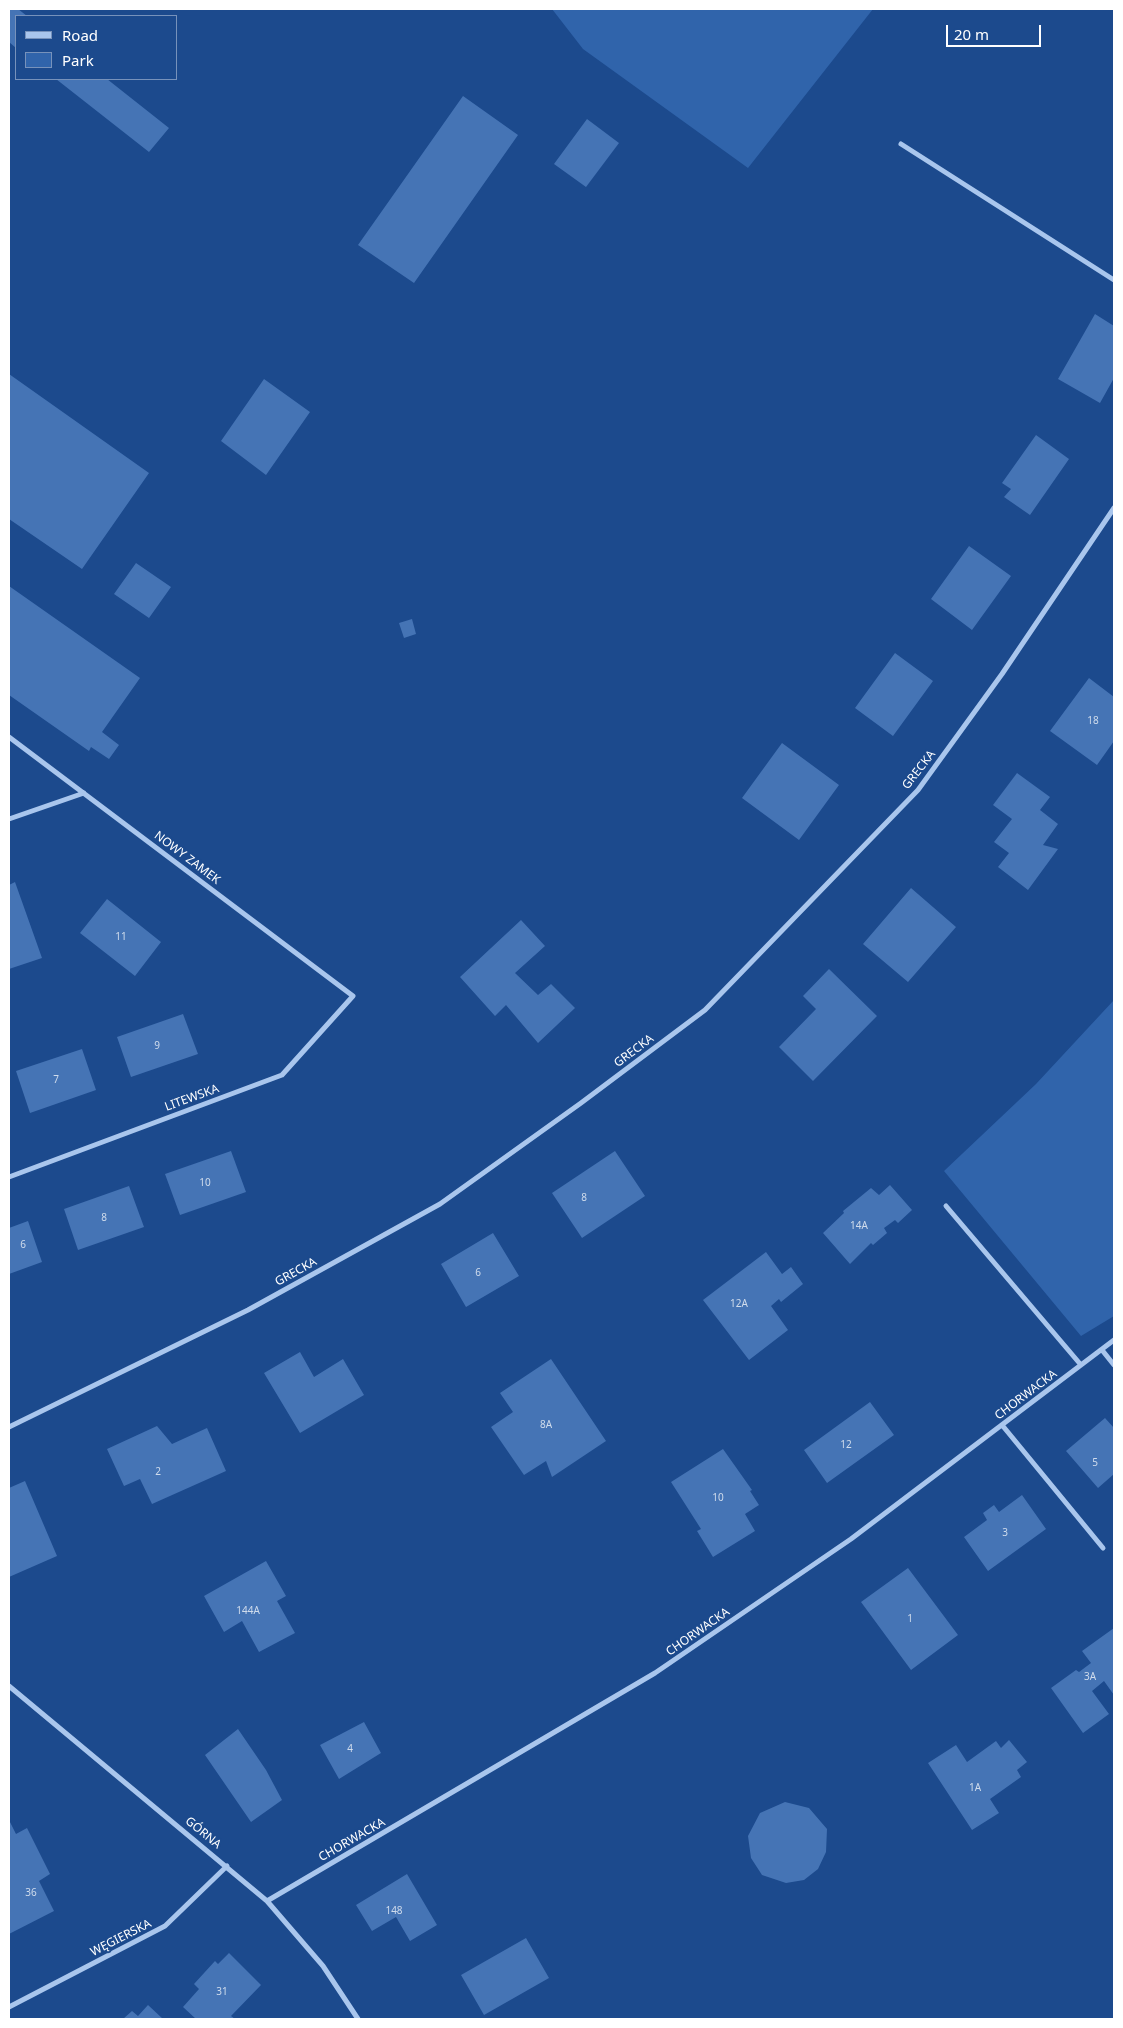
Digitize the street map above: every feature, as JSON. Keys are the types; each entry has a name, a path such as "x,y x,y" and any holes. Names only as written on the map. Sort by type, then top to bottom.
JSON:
{"street":[{"path":"901,144 1114,280"},
{"name":"GRECKA","path":"9,1427 248,1310 440,1204 706,1010 918,790 1002,674 1114,508"},
{"name":"NOWY ZAMEK","path":"9,737 353,996"},
{"path":"9,819 84,793"},
{"name":"LITEWSKA","path":"9,1177 282,1076 353,996"},
{"path":"946,1206 1081,1365"},
{"name":"CHORWACKA","path":"268,1901 655,1673 851,1538 1114,1340"},
{"path":"1102,1350 1114,1365"},
{"path":"1002,1425 1103,1548"},
{"name":"GÓRNA","path":"9,1686 268,1901 323,1966 358,2019"},
{"name":"WĘGIERSKA","path":"9,2006 165,1926 227,1866"}],"green space":[{"path":"552,9 873,9 748,168 583,49"},
{"path":"1114,1000 1114,1316 1081,1336 944,1171 1036,1084"}],"building":[{"path":"9,9 18,9 26,15 15,15 15,47 9,42"},
{"path":"57,80 108,80 169,128 149,152"},
{"path":"463,96 518,135 414,283 358,245"},
{"path":"587,119 619,143 586,187 554,164"},
{"path":"1095,314 1114,326 1114,378 1100,403 1058,379"},
{"path":"9,374 149,473 82,569 9,519"},
{"path":"264,379 310,412 266,475 221,441"},
{"path":"1036,435 1069,459 1030,515 1004,497 1011,489 1002,483"},
{"path":"969,546 1011,576 972,630 931,599"},
{"path":"136,563 171,587 149,618 114,594"},
{"path":"9,586 140,678 102,732 119,745 109,759 91,747 89,751 9,695"},
{"path":"412,619 416,634 404,638 399,623"},
{"path":"895,653 933,681 893,736 855,708"},
{"path":"1089,678 1114,697 1114,741 1097,765 1050,731"},
{"path":"782,743 839,785 799,840 742,798"},
{"path":"1017,773 1050,797 1040,810 1058,824 1043,845 1058,849 1028,890 998,867 1009,853 994,842 1012,819 993,805"},
{"path":"15,882 42,958 9,969 9,885"},
{"path":"911,888 956,927 908,982 863,944"},
{"path":"107,899 161,942 135,976 80,933"},
{"path":"521,920 545,946 515,973 538,995 551,984 575,1008 538,1043 506,1005 495,1016 460,977"},
{"path":"829,969 877,1016 813,1081 779,1047 816,1009 803,996"},
{"path":"183,1014 198,1054 131,1077 117,1037"},
{"path":"82,1049 96,1090 30,1113 16,1071"},
{"path":"231,1151 246,1192 180,1215 165,1174"},
{"path":"615,1151 645,1196 582,1238 552,1193"},
{"path":"890,1185 912,1210 898,1223 895,1220 884,1228 887,1233 873,1245 871,1243 850,1264 823,1233 844,1213 843,1211 871,1188 879,1195"},
{"path":"129,1186 144,1227 78,1250 64,1209"},
{"path":"28,1221 42,1262 9,1274 9,1228"},
{"path":"493,1233 519,1276 466,1307 441,1264"},
{"path":"766,1252 782,1274 791,1267 803,1284 781,1302 779,1299 771,1306 788,1330 749,1360 703,1300"},
{"path":"300,1352 314,1377 343,1359 364,1395 300,1433 264,1373"},
{"path":"551,1359 606,1441 552,1477 546,1461 524,1475 491,1427 513,1412 500,1393"},
{"path":"870,1402 894,1435 827,1483 804,1450"},
{"path":"1105,1418 1114,1428 1114,1474 1098,1488 1066,1451"},
{"path":"157,1426 172,1444 207,1428 226,1471 152,1504 140,1479 124,1486 107,1449"},
{"path":"723,1449 752,1490 750,1491 759,1505 745,1514 755,1531 713,1557 697,1531 701,1529 671,1482"},
{"path":"25,1481 57,1556 9,1577 9,1488"},
{"path":"1022,1495 1046,1529 988,1571 964,1537 987,1520 983,1513 994,1505 999,1512"},
{"path":"266,1561 286,1596 277,1601 295,1633 259,1652 242,1621 224,1632 204,1596"},
{"path":"908,1568 958,1635 911,1670 861,1602"},
{"path":"1114,1628 1114,1695 1104,1681 1092,1691 1109,1714 1083,1733 1051,1688 1076,1670 1079,1672 1091,1663 1082,1651"},
{"path":"364,1722 381,1753 339,1779 320,1745"},
{"path":"238,1729 266,1770 282,1800 251,1822 205,1755"},
{"path":"1009,1740 1027,1762 1017,1770 1021,1777 990,1799 999,1813 972,1830 928,1763 956,1745 967,1762 996,1741 1001,1748"},
{"path":"785,1802 809,1808 827,1829 826,1852 818,1869 804,1880 786,1883 762,1875 751,1858 748,1836 760,1813"},
{"path":"9,1820 16,1834 27,1828 50,1874 39,1881 54,1911 9,1934"},
{"path":"407,1874 437,1925 410,1941 396,1917 372,1931 356,1905"},
{"path":"526,1938 549,1978 484,2015 461,1975"},
{"path":"229,1953 261,1985 231,2016 235,2019 196,2019 183,2007 199,1989 194,1984 215,1961 218,1964"},
{"path":"148,2005 163,2019 123,2019 132,2011 138,2016"}]}
